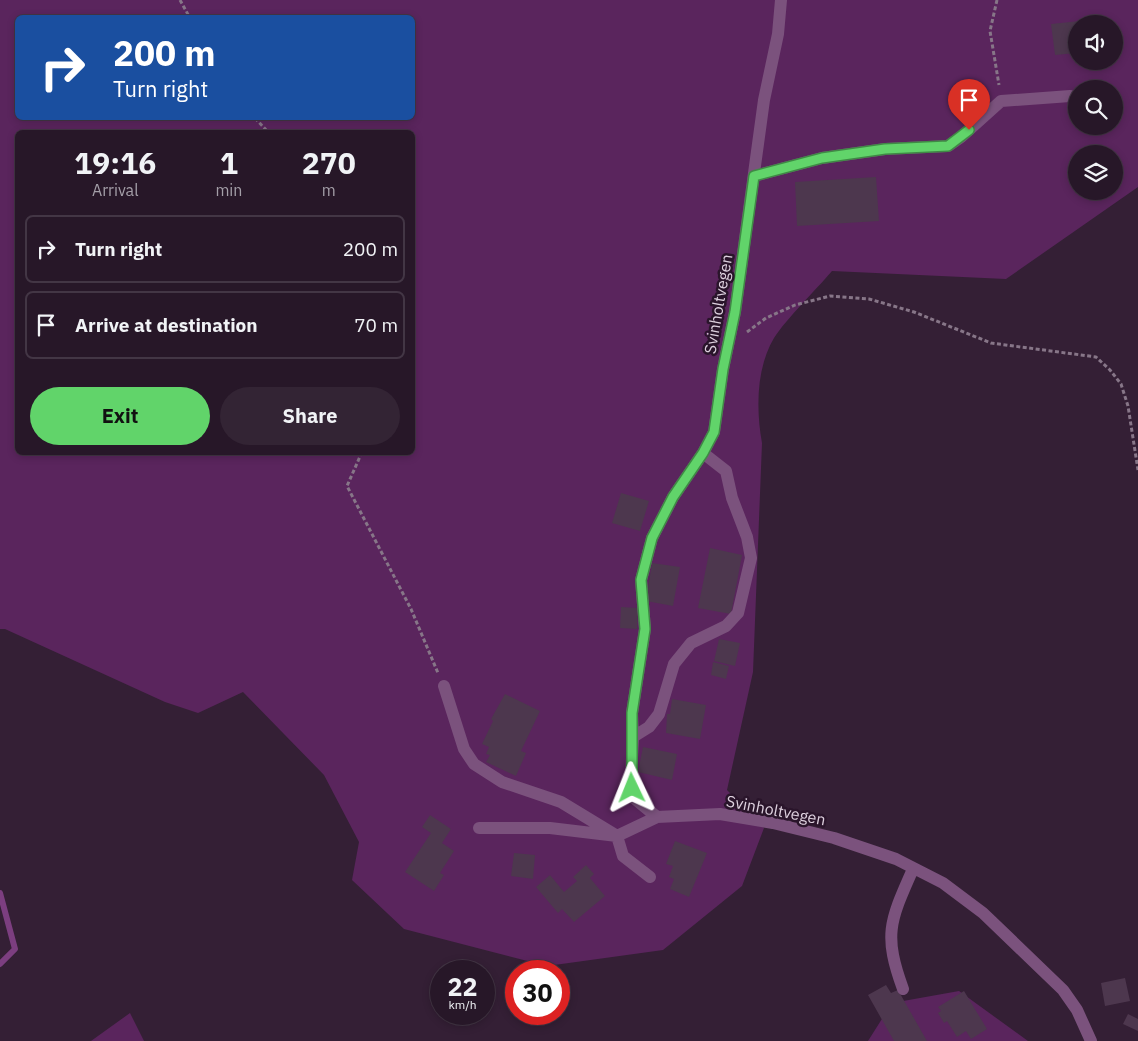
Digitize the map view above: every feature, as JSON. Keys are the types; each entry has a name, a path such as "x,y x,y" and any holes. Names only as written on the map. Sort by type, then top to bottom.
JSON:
{"street":[{"name":"Svinholtvegen","path":"781,0 778,34 764,100 735,312 727,348 714,432 703,453 673,497 652,538 641,580 645,629 632,713 631,778 634,798 657,817 720,814 773,823 834,838 896,858 913,869 943,883 997,926 1063,990 1077,1010 1091,1041"},
{"path":"754,176 822,158 885,149 948,146 962,137 1001,101 1068,96"},
{"path":"633,737 649,727 659,714 674,664 691,643 726,626 738,613 744,595 751,558 747,537 732,498 726,471 703,453"},
{"path":"444,686 464,749 474,764 502,782 561,802 617,836 623,856 650,877"},
{"path":"479,828 550,828 617,836 657,817"},
{"path":"904,989 892,960 890,940 894,911 913,869"}],"path":[{"path":"180,0 188,15"},
{"path":"997,0 990,31 1001,101"},
{"path":"256,120 266,130"},
{"path":"727,348 766,318 795,305 830,296 869,299 914,312 991,343 1096,357 1121,384 1128,406 1138,470"},
{"path":"361,455 347,486 411,609 444,686"}],"shaded area":[{"path":"0,0 1138,0 1138,187 1123,197 1123,145 1068,145 1068,200 1119,200 1006,279 832,271 786,322 768,350 761,376 758,403 762,443 753,672 727,790 764,828 742,886 663,950 570,963 570,960 524,960 404,929 352,880 359,842 324,775 243,692 198,713 165,702 5,629 0,629"},
{"path":"959,991 1028,1041 868,1041 892,1003"},
{"path":"130,1013 144,1041 91,1041"}],"building":[{"path":"1068,22 1068,54 1055,55 1051,24"},
{"path":"876,177 879,221 797,226 795,182"},
{"path":"621,493 649,501 640,531 612,523"},
{"path":"710,548 742,555 731,614 698,608"},
{"path":"652,563 680,567 673,606 646,601"},
{"path":"621,607 638,608 637,629 620,628"},
{"path":"719,639 740,643 735,666 714,661"},
{"path":"713,662 729,666 726,679 711,675"},
{"path":"505,694 540,711 521,751 526,753 516,776 486,762 490,755 486,754 489,747 482,744 493,721 491,719"},
{"path":"672,699 706,705 700,739 666,733 667,714 670,714"},
{"path":"643,747 677,754 672,780 638,772"},
{"path":"430,815 451,829 442,843 454,851 440,873 444,875 434,891 405,872 431,833 422,827"},
{"path":"675,841 707,853 689,897 670,889 674,879 669,877 673,866 666,864"},
{"path":"514,853 535,855 533,879 511,876"},
{"path":"586,865 594,874 590,878 605,896 574,922 562,909 558,913 536,887 550,875 564,892 577,881 573,877"},
{"path":"1125,978 1130,1001 1105,1006 1101,983"},
{"path":"886,985 891,993 898,990 927,1041 894,1041 868,995"},
{"path":"964,991 987,1029 971,1039 966,1031 957,1037 947,1021 944,1023 938,1013 941,1011 938,1007"},
{"path":"1128,1014 1138,1019 1138,1031 1123,1024"}],"waterway":[{"path":"0,893 15,949 0,964"}],"route":[{"path":"632,788 632,713 645,629 641,580 652,538 673,497 703,453 714,432 723,369 735,312 754,176 822,158 885,149 948,146 969,130"}]}
